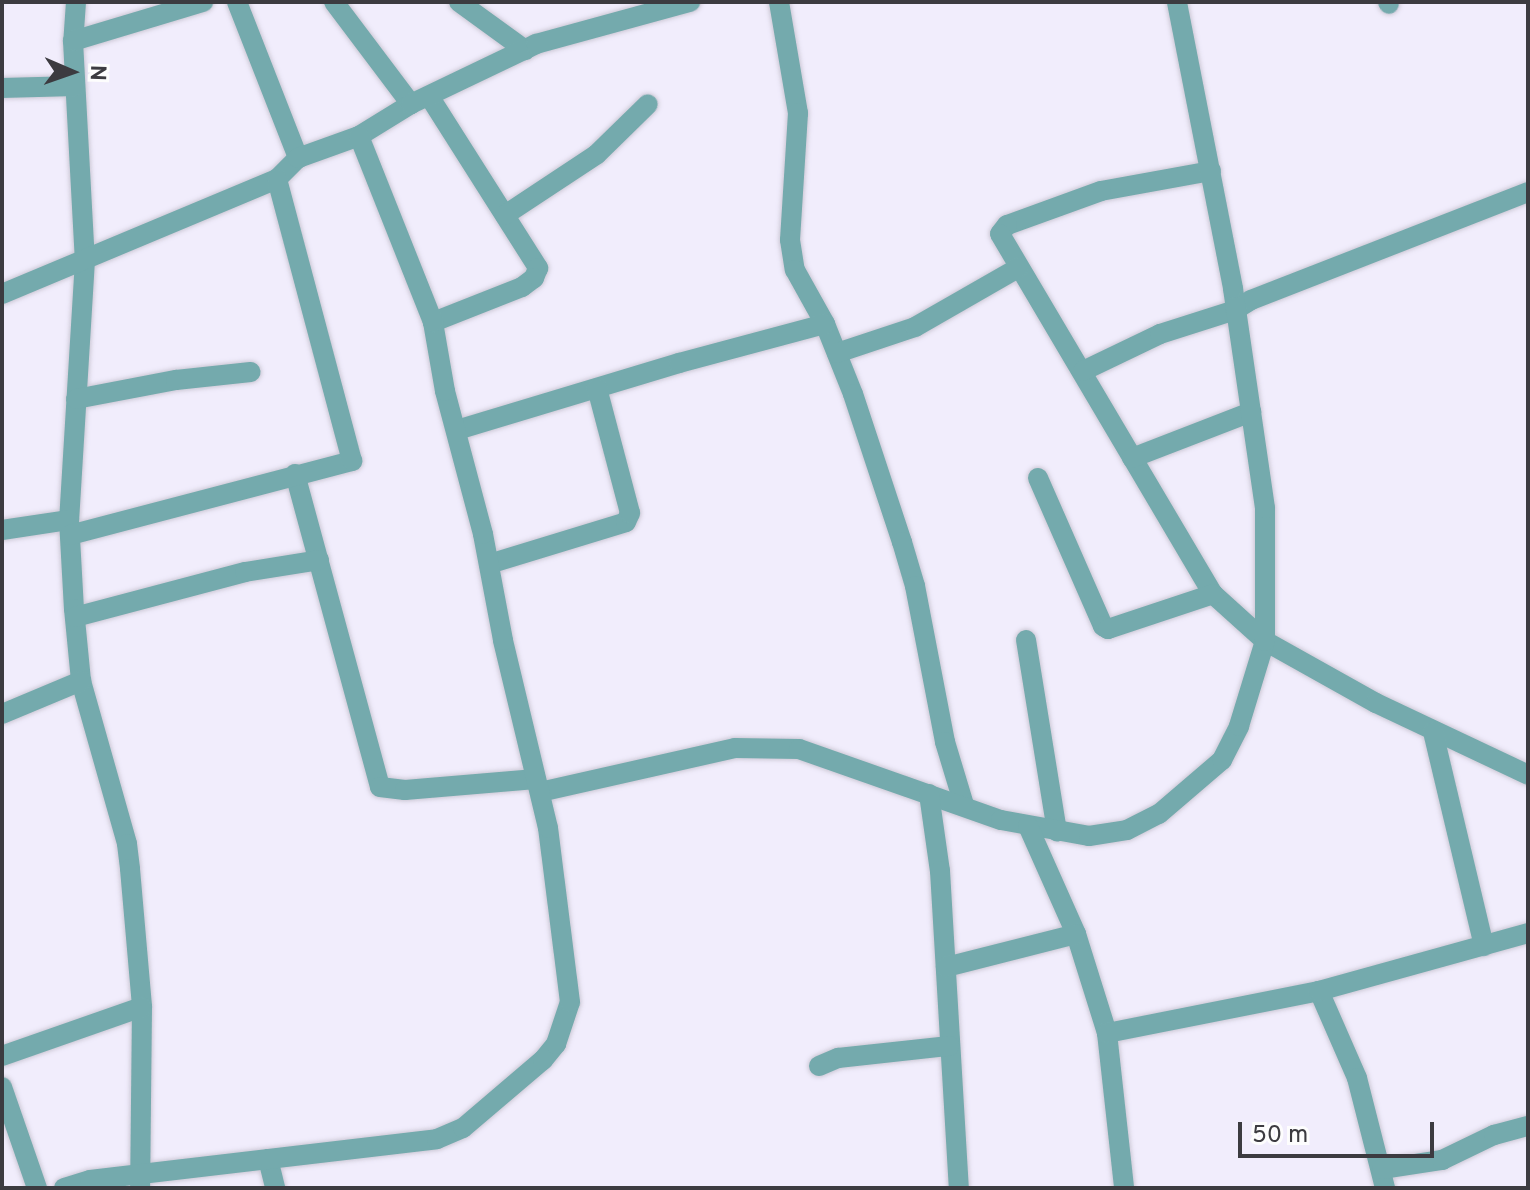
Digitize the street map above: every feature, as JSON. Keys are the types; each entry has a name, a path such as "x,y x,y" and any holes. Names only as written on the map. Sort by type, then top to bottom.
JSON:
{"street":[{"path":"76,2 73,41 85,260 70,528 81,681 127,844 142,1007 141,1181"},
{"path":"73,41 203,2"},
{"path":"237,2 298,158"},
{"path":"334,2 420,100 505,215 538,268 534,278 522,287 433,322"},
{"path":"459,2 525,50"},
{"path":"2,294 277,179 298,158 359,136 420,100 525,50 573,31 690,2"},
{"path":"779,2 798,113 790,240 795,270 837,353 915,586 942,727 964,805"},
{"path":"295,474 380,787 405,790 538,786 735,748 763,747 799,749 1028,826 1057,832 1089,836 1127,830 1159,814 1222,760 1239,726 1265,641 1265,508 1211,171 1177,2"},
{"path":"2,88 75,86"},
{"path":"505,215 597,154 648,104"},
{"path":"64,1188 90,1180 141,1181 268,1159 437,1139 463,1128 543,1060 556,1044 570,1002 548,828 433,322 359,136"},
{"path":"1211,171 1101,191 1001,228 1000,234 1213,594 1265,641 1433,732 1528,775"},
{"path":"2,530 70,528 352,461 277,179"},
{"path":"1083,371 1160,334 1235,310 1251,300 1528,192"},
{"path":"837,353 915,327 1018,268"},
{"path":"457,430 825,324"},
{"path":"76,399 176,380 251,372"},
{"path":"489,564 626,522 630,513 597,388"},
{"path":"1132,458 1251,412"},
{"path":"1038,478 1103,626 1108,629 1213,594"},
{"path":"75,617 245,572 319,560"},
{"path":"1026,640 1057,832"},
{"path":"2,714 81,681"},
{"path":"1433,732 1484,946"},
{"path":"929,794 940,871 959,1188"},
{"path":"1028,826 1076,934 1107,1033 1124,1188"},
{"path":"1107,1033 1319,991 1528,933"},
{"path":"946,967 1076,934"},
{"path":"1319,991 1357,1078 1384,1179 1442,1160 1494,1135 1528,1126"},
{"path":"2,1056 142,1007"},
{"path":"819,1066 838,1058 949,1046"},
{"path":"2,1087 37,1188"},
{"path":"268,1159 275,1188"}]}
